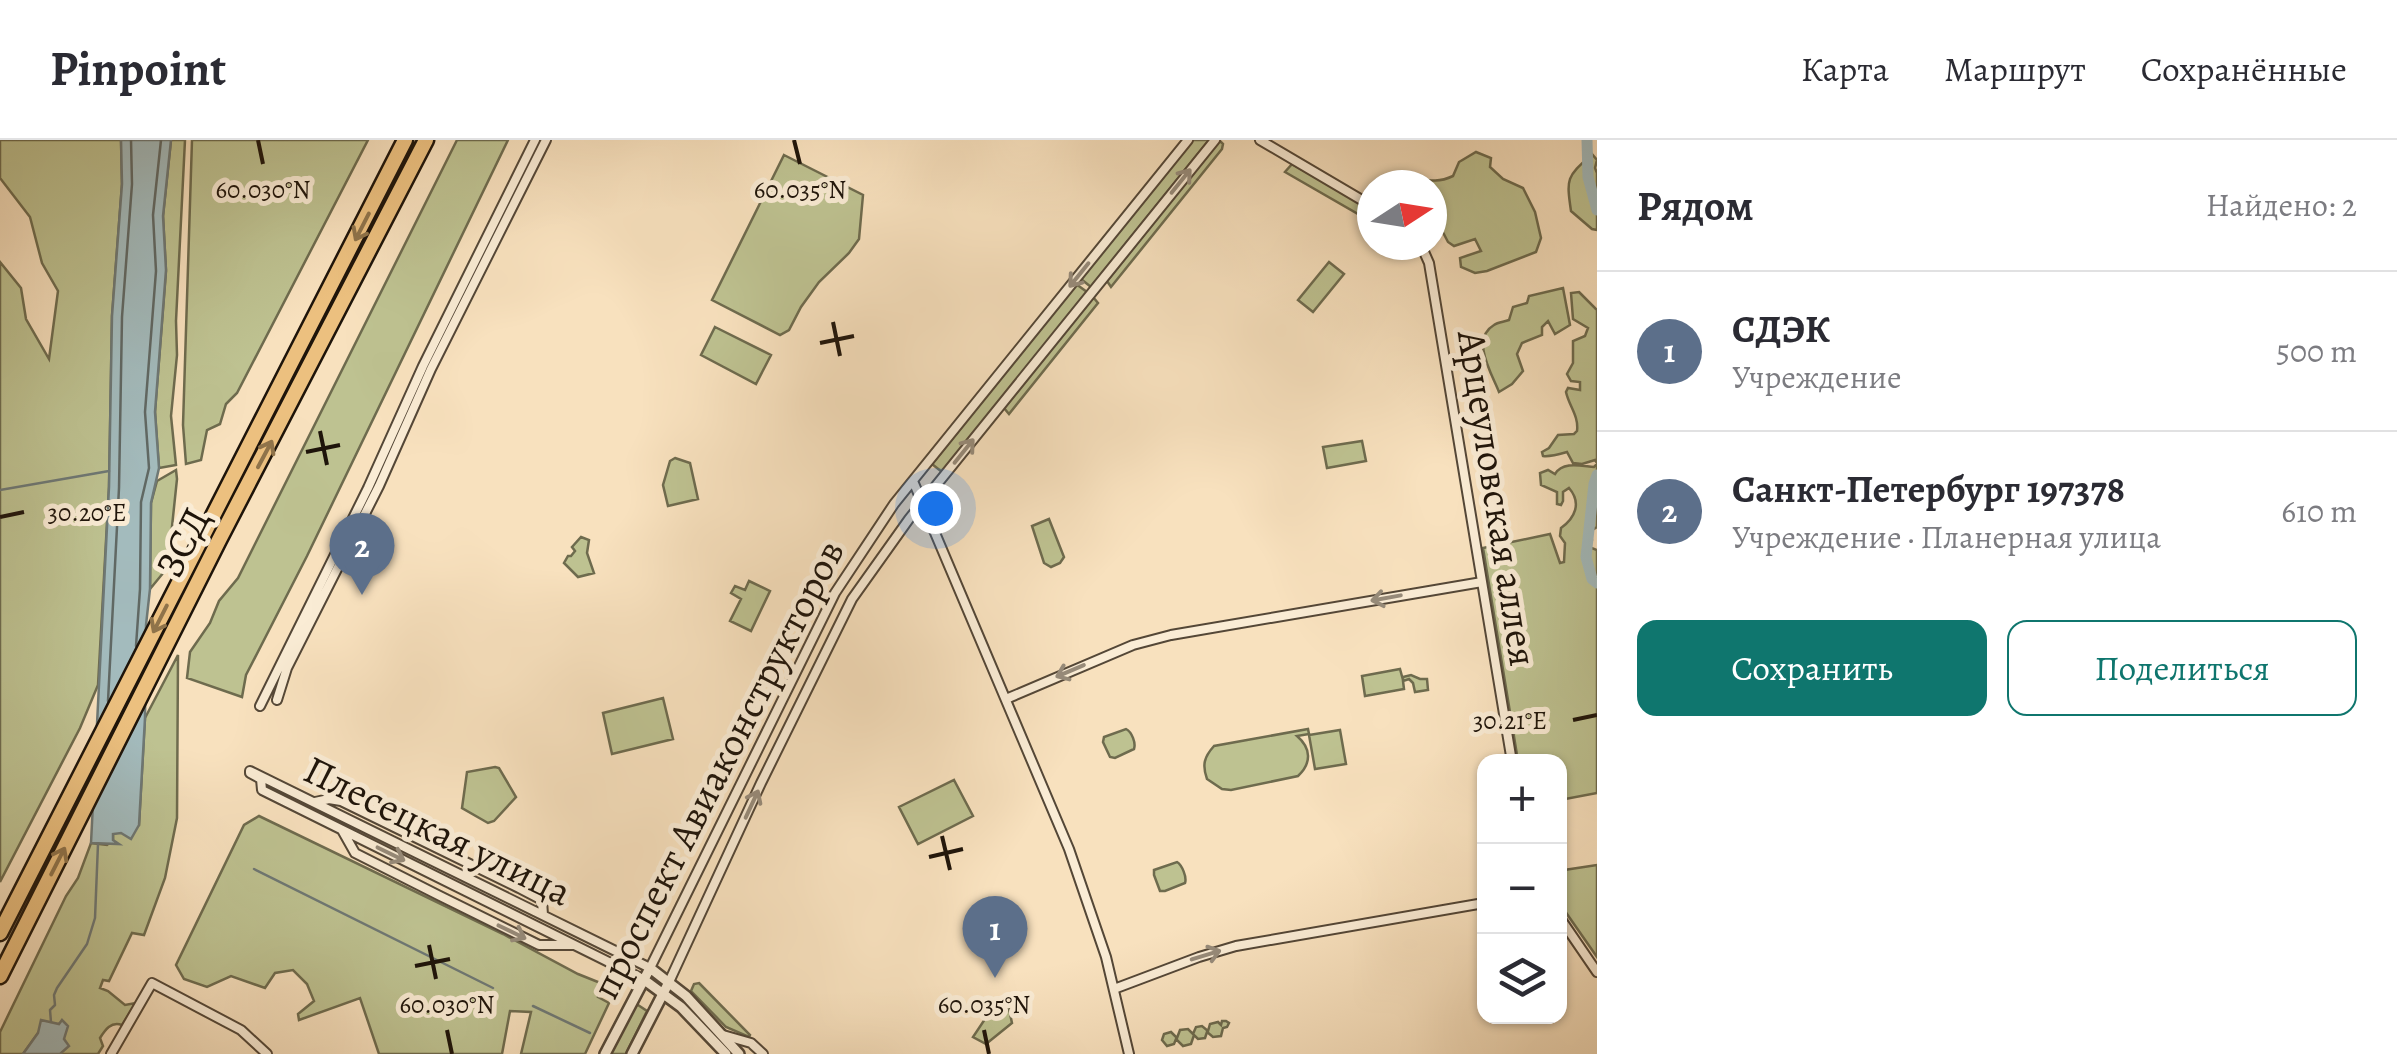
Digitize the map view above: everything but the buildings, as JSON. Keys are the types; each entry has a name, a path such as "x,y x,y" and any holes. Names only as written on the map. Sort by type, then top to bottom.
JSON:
{"highway":[{"name":"ЗСД","path":"0,933 405,140"},
{"name":"ЗСД","path":"0,976 426,140"}],"street":[{"path":"260,706 535,140"},
{"path":"277,700 287,668 546,140"},
{"name":"проспект Авиаконструкторов","path":"605,1054 835,593 866,543 1188,140"},
{"name":"проспект Авиаконструкторов","path":"632,1054 852,599 902,527 1215,140"},
{"path":"1260,140 1357,197"},
{"name":"Арцеуловская аллея","path":"1427,260 1511,754"},
{"path":"913,481 1083,885 1129,1054"},
{"path":"1006,699 1132,645 1171,635 1482,582"},
{"name":"Плесецкая улица","path":"726,1054 686,1013 643,979 262,790 261,779 250,772 650,968 706,1015 738,1054"},
{"path":"313,802 341,801 469,863 542,900 543,915"},
{"path":"342,830 355,853 438,896 539,944 574,945"},
{"path":"1114,989 1199,957 1252,943 1477,904"},
{"path":"1567,928 1597,972"},
{"path":"111,1054 152,983 242,1030 268,1054"},
{"path":"723,1034 751,1043 763,1054"}],"green space":[{"path":"0,140 121,140 122,184 112,316 109,487 98,685 80,728 0,882 0,262 21,288 26,319 49,359 58,291 42,263 30,217 0,178"},
{"path":"171,140 185,140 171,416 176,465 159,468 155,412 166,271 163,216"},
{"path":"192,140 368,140 237,393 226,404 220,424 207,430 201,460 186,464 183,425"},
{"path":"457,140 508,140 246,675 242,697 187,678 190,652 210,623 219,601 238,578"},
{"path":"1192,140 1209,140 1091,287 1081,279"},
{"path":"1219,140 1222,149 1111,287 1107,281"},
{"path":"1476,152 1491,158 1490,167 1503,179 1523,188 1535,212 1541,238 1536,252 1487,271 1475,273 1461,267 1460,258 1481,251 1475,239 1454,246 1447,240 1447,178 1453,176 1459,162"},
{"path":"1592,154 1597,160 1597,230 1571,211 1569,191 1573,173"},
{"path":"784,155 863,195 859,239 819,282 789,330 780,335 712,300"},
{"path":"1292,164 1357,201 1357,213 1285,172"},
{"path":"1329,262 1344,274 1313,312 1298,300"},
{"path":"1076,284 1087,292 942,472 932,464"},
{"path":"1563,288 1570,325 1555,334 1548,321 1542,327 1542,335 1522,343 1517,354 1523,371 1499,392 1483,348 1487,331 1509,320 1513,307 1527,303 1529,296"},
{"path":"1579,292 1597,310 1597,463 1595,460 1582,464 1573,463 1567,452 1543,456 1542,452 1558,435 1577,431 1566,392 1568,388 1580,390 1580,382 1571,381 1567,374 1573,363 1573,341 1585,336 1588,328 1573,319 1571,293"},
{"path":"1093,297 1098,303 1009,414 1004,408"},
{"path":"715,327 771,355 756,384 701,355"},
{"path":"1362,441 1366,461 1327,468 1323,447"},
{"path":"675,458 690,463 698,499 668,506 663,485 670,461"},
{"path":"1597,464 1597,527 1589,532 1589,547 1597,550 1597,793 1567,799 1567,754 1517,754 1483,548 1550,534 1560,563 1564,562 1561,528 1573,515 1575,499 1569,488 1563,492 1561,505 1557,504 1557,492 1541,485 1540,473 1548,470 1555,474 1567,466"},
{"path":"176,470 169,555 164,572 150,589 151,503 157,481"},
{"path":"1049,519 1064,557 1051,567 1044,563 1032,526"},
{"path":"581,537 589,540 587,553 594,573 578,577 564,563"},
{"path":"749,581 770,591 751,631 730,621 741,599 731,593 735,586 745,590"},
{"path":"178,655 177,818 165,878 144,935 132,933 109,981 103,980 100,988 125,1005 136,1003 122,1025 112,1025 104,1032 98,1054 60,1054 64,1039 59,1024 38,1033 23,1054 0,1054 0,1032 78,878 91,843 107,845 113,834 139,825 145,718"},
{"path":"1400,669 1403,680 1411,675 1427,679 1428,690 1415,692 1409,679 1403,681 1404,689 1365,696 1362,676"},
{"path":"663,698 673,739 612,754 603,713"},
{"path":"1126,729 1133,738 1134,749 1110,757 1104,737"},
{"path":"1308,729 1309,734 1297,736 1308,756 1298,776 1231,790 1207,779 1205,761 1214,746"},
{"path":"1340,730 1346,764 1315,769 1309,735"},
{"path":"495,767 516,797 488,823 462,808 467,772"},
{"path":"954,780 973,816 918,844 899,807"},
{"path":"259,816 603,984 598,997 609,1003 585,1054 521,1054 531,1012 510,1011 502,1054 379,1054 360,998 299,1020 298,1014 314,1001 307,984 293,970 275,973 265,988 231,976 207,987 184,979 176,965 244,825"},
{"path":"1177,862 1184,871 1185,883 1160,891 1154,870"},
{"path":"1597,865 1597,957 1567,914 1567,870"},
{"path":"699,983 749,1037 726,1027 691,991"},
{"path":"635,1003 647,1011 626,1054 610,1054"},
{"path":"1009,1009 1012,1023 986,1044 973,1037 989,1013"},
{"path":"1222,1021 1229,1023 1221,1036 1213,1037 1207,1032 1205,1038 1198,1039 1194,1035 1191,1044 1183,1046 1176,1039 1167,1046 1162,1040 1164,1034 1171,1032 1177,1038 1180,1030 1188,1029 1193,1034 1196,1027 1202,1026 1208,1031 1210,1024 1221,1025"}],"water":[{"path":"121,140 171,140 163,216 166,270 155,412 159,468 151,503 139,825 131,839 121,833 113,834 113,840 119,844 91,843"},
{"path":"41,1020 59,1024 62,1020 68,1026 64,1039 69,1046 60,1054 23,1054 38,1033"}],"waterway":[{"path":"1587,140 1588,177 1597,210"},
{"path":"1592,190 1597,193"},
{"path":"0,490 109,471"},
{"path":"1597,475 1586,557 1592,579 1597,583"},
{"path":"51,1022 54,995 87,944 95,918 98,844"},
{"path":"254,869 493,988"},
{"path":"533,1006 590,1033"}],"place":[{"name":"Санкт-Петербург 197378","path":"362,595"},
{"name":"СДЭК","path":"995,978"}]}
